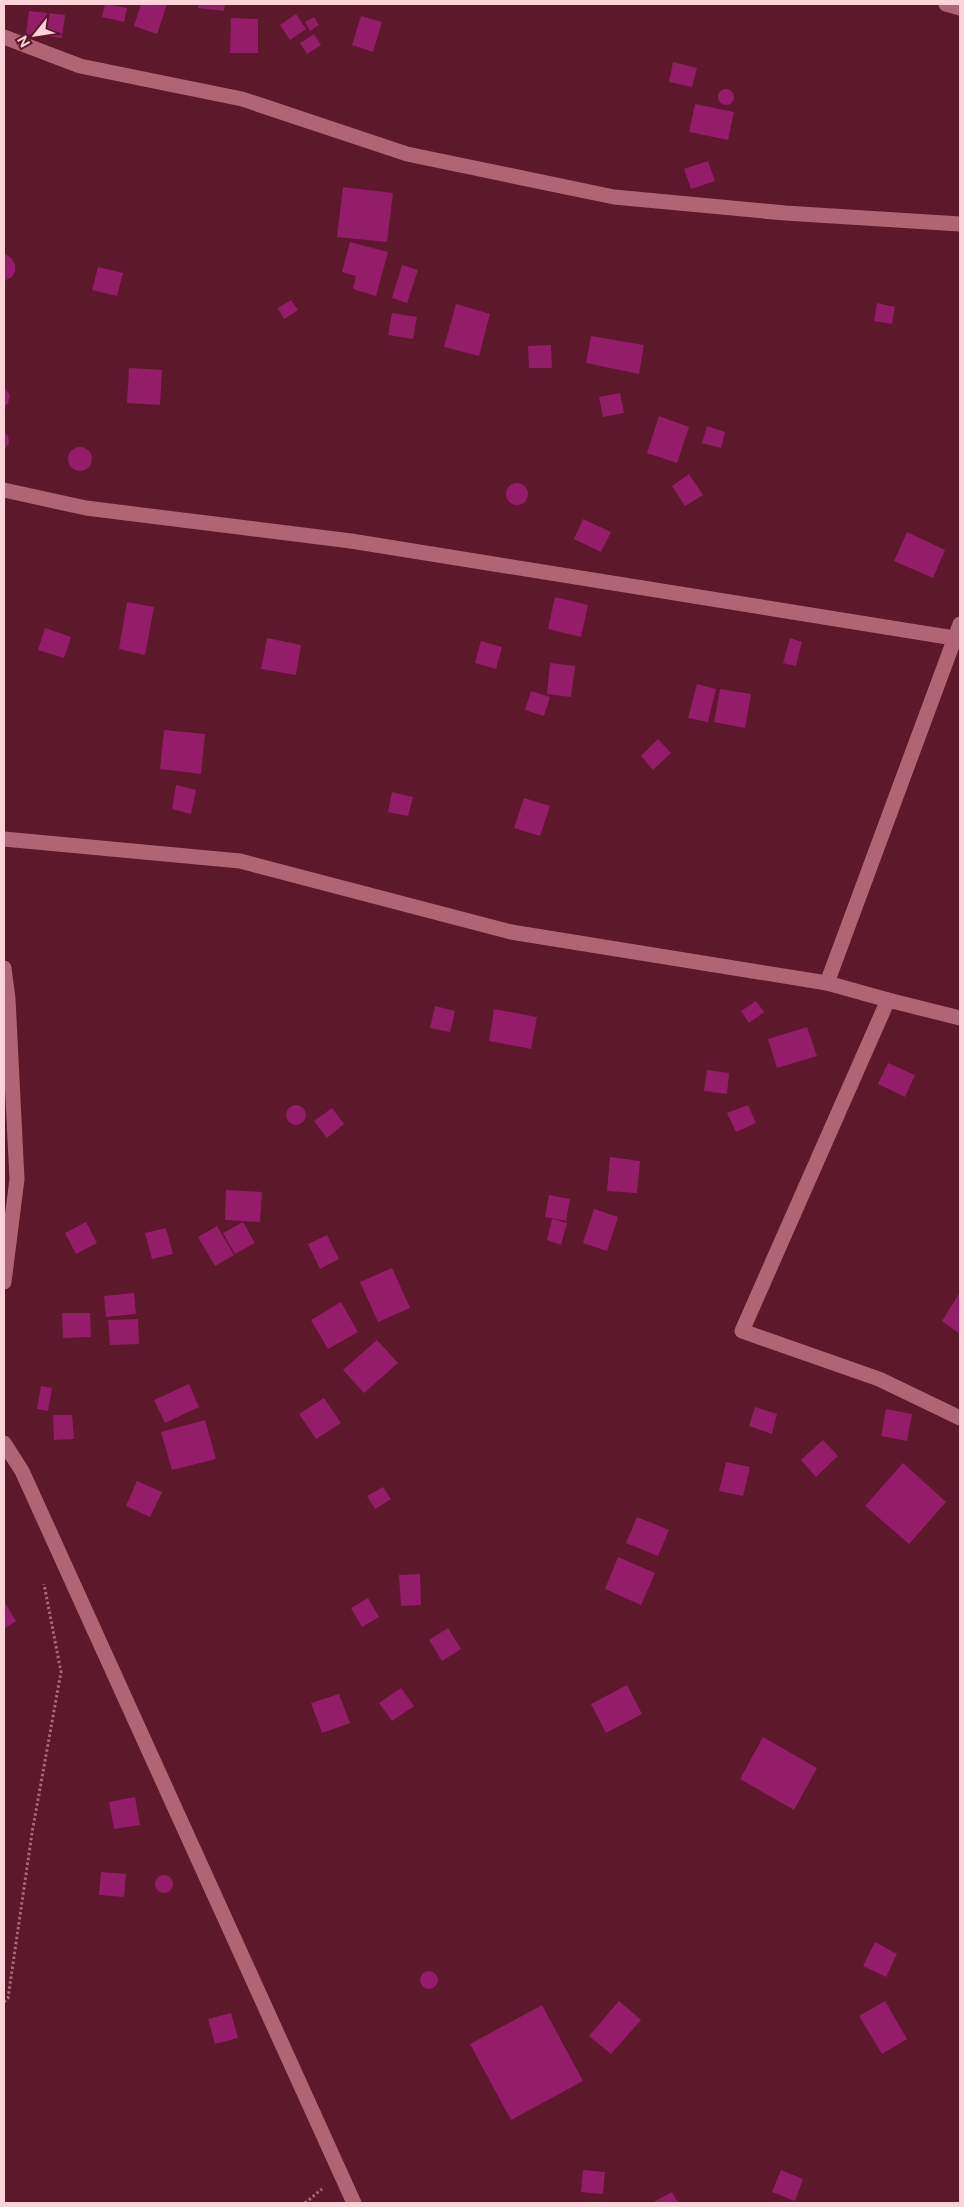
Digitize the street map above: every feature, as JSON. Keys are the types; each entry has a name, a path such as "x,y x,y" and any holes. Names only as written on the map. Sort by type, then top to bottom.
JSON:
{"street":[{"path":"946,4 960,8"},
{"path":"4,37 80,66 242,100 407,154 614,197 785,213 960,224"},
{"path":"4,490 86,508 350,541 959,633 828,983"},
{"path":"4,839 240,861 511,932 828,983 960,1018"},
{"path":"4,968 8,999 18,1179 4,1282"},
{"path":"888,1000 742,1331 879,1379 960,1418"},
{"path":"4,1442 22,1471 354,2203"}],"path":[{"path":"4,2002 8,1998 32,1833 62,1672 42,1576"},
{"path":"305,2203 328,2183"}],"building":[{"path":"105,4 127,8 124,22 102,17"},
{"path":"141,4 167,4 157,34 134,26"},
{"path":"199,4 225,4 224,11 198,8"},
{"path":"29,11 65,15 62,38 26,34"},
{"path":"296,14 306,29 290,40 280,25"},
{"path":"361,16 382,22 373,52 352,45"},
{"path":"314,17 319,25 310,31 305,22"},
{"path":"231,18 258,19 258,53 230,53"},
{"path":"314,34 321,45 307,54 300,43"},
{"path":"673,62 697,68 692,87 669,82"},
{"path":"726,89 732,91 734,97 732,103 726,105 720,103 718,97 720,91"},
{"path":"695,104 734,112 728,140 689,132"},
{"path":"708,161 715,181 691,189 684,169"},
{"path":"343,187 393,193 387,242 337,237"},
{"path":"350,242 388,252 376,296 353,289 356,276 342,272"},
{"path":"4,253 15,264 15,271 12,277 4,281"},
{"path":"402,265 418,270 407,303 392,298"},
{"path":"98,267 123,273 117,296 92,290"},
{"path":"291,300 298,310 284,319 278,308"},
{"path":"877,303 895,307 892,324 874,321"},
{"path":"456,304 490,314 479,356 444,347"},
{"path":"392,313 417,317 413,339 388,335"},
{"path":"591,336 644,345 639,374 586,363"},
{"path":"551,345 552,368 529,368 528,346"},
{"path":"129,368 162,370 160,405 127,403"},
{"path":"4,387 10,395 8,403 4,407"},
{"path":"620,393 624,413 603,417 599,397"},
{"path":"659,416 689,427 677,463 647,453"},
{"path":"707,426 725,432 721,448 702,443"},
{"path":"4,432 8,436 9,443 4,451"},
{"path":"80,447 85,448 91,454 91,464 85,470 80,471 75,470 69,464 68,459 69,454 75,448"},
{"path":"689,474 703,495 685,506 672,486"},
{"path":"517,483 525,486 528,494 525,502 517,505 509,502 506,494 509,486"},
{"path":"583,519 611,532 601,552 574,539"},
{"path":"907,532 945,550 933,578 894,561"},
{"path":"555,597 588,605 581,637 548,629"},
{"path":"127,602 154,607 145,655 119,649"},
{"path":"45,628 71,637 64,658 38,650"},
{"path":"267,638 301,645 296,675 261,669"},
{"path":"790,638 802,642 796,666 783,663"},
{"path":"481,641 502,647 496,669 475,663"},
{"path":"550,663 575,666 571,697 547,694"},
{"path":"697,684 716,689 708,722 688,718"},
{"path":"720,689 751,694 745,728 714,722"},
{"path":"531,691 550,697 544,716 525,710"},
{"path":"164,730 205,734 201,774 160,769"},
{"path":"658,739 671,753 653,770 641,756"},
{"path":"176,785 196,790 191,814 172,809"},
{"path":"392,792 413,797 408,816 388,812"},
{"path":"524,798 550,806 540,836 514,828"},
{"path":"756,1001 764,1012 749,1023 741,1011"},
{"path":"435,1006 455,1011 450,1032 430,1028"},
{"path":"494,1009 537,1017 531,1049 489,1041"},
{"path":"807,1027 817,1056 777,1068 768,1039"},
{"path":"888,1063 915,1075 905,1097 878,1084"},
{"path":"707,1070 729,1073 727,1094 704,1091"},
{"path":"296,1105 303,1108 306,1115 303,1122 296,1125 289,1122 286,1115 289,1108"},
{"path":"748,1105 756,1123 736,1132 727,1113"},
{"path":"332,1108 344,1124 327,1138 314,1121"},
{"path":"610,1157 640,1161 637,1193 607,1191"},
{"path":"226,1190 262,1192 260,1222 225,1220"},
{"path":"549,1195 570,1199 566,1221 545,1217"},
{"path":"594,1209 618,1217 607,1251 583,1243"},
{"path":"552,1219 567,1223 561,1245 547,1240"},
{"path":"86,1222 97,1243 76,1254 65,1233"},
{"path":"243,1222 255,1243 235,1254 223,1233"},
{"path":"217,1226 234,1255 215,1266 198,1237"},
{"path":"166,1228 173,1254 152,1259 145,1233"},
{"path":"327,1235 339,1259 320,1269 308,1244"},
{"path":"392,1268 410,1308 378,1322 360,1282"},
{"path":"960,1292 960,1334 942,1321"},
{"path":"134,1293 136,1314 106,1317 104,1296"},
{"path":"341,1302 358,1332 328,1349 311,1320"},
{"path":"62,1313 90,1313 91,1337 63,1338"},
{"path":"138,1319 139,1344 110,1345 108,1320"},
{"path":"377,1340 398,1363 364,1393 343,1370"},
{"path":"189,1384 199,1407 165,1423 154,1400"},
{"path":"41,1386 52,1388 48,1411 37,1409"},
{"path":"324,1398 341,1423 316,1439 299,1414"},
{"path":"755,1407 777,1414 772,1434 749,1426"},
{"path":"886,1409 912,1414 907,1441 881,1436"},
{"path":"53,1415 72,1415 74,1439 54,1440"},
{"path":"205,1420 216,1459 172,1470 161,1432"},
{"path":"823,1440 838,1456 816,1477 801,1460"},
{"path":"726,1462 750,1467 743,1496 719,1491"},
{"path":"903,1463 946,1502 909,1544 865,1506"},
{"path":"137,1481 162,1492 150,1517 126,1506"},
{"path":"383,1487 391,1499 375,1509 367,1496"},
{"path":"637,1517 669,1530 658,1556 626,1543"},
{"path":"618,1557 655,1573 641,1605 605,1589"},
{"path":"420,1574 421,1605 401,1606 399,1575"},
{"path":"368,1598 379,1617 362,1627 351,1608"},
{"path":"4,1601 16,1621 4,1629"},
{"path":"448,1628 461,1649 442,1661 429,1640"},
{"path":"627,1685 642,1714 606,1733 591,1704"},
{"path":"401,1688 414,1706 392,1721 379,1703"},
{"path":"339,1694 350,1723 322,1733 311,1703"},
{"path":"763,1737 817,1768 794,1810 740,1779"},
{"path":"135,1797 140,1825 114,1829 109,1802"},
{"path":"101,1872 126,1874 124,1897 99,1895"},
{"path":"164,1875 170,1878 173,1884 170,1890 164,1893 158,1890 155,1884 158,1878"},
{"path":"875,1942 897,1954 886,1977 863,1966"},
{"path":"429,1971 435,1974 438,1980 435,1986 429,1989 423,1986 420,1980 423,1974"},
{"path":"619,2001 641,2020 611,2054 589,2036"},
{"path":"885,2001 907,2039 882,2054 859,2016"},
{"path":"542,2005 583,2081 511,2120 470,2044"},
{"path":"231,2013 238,2038 215,2044 208,2019"},
{"path":"583,2170 605,2172 603,2194 581,2192"},
{"path":"781,2170 803,2179 795,2201 772,2192"},
{"path":"672,2192 678,2203 652,2203"}]}
